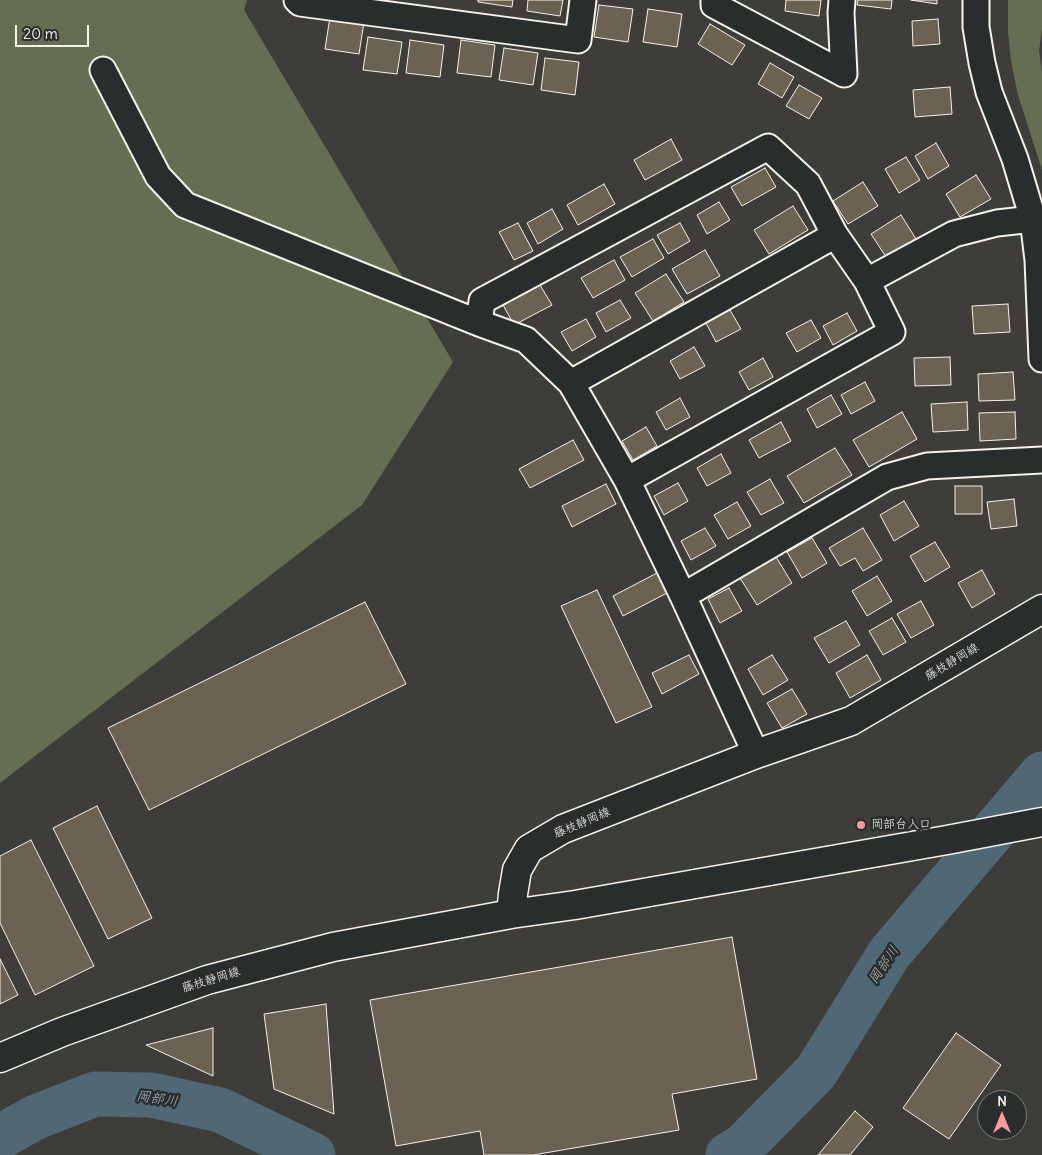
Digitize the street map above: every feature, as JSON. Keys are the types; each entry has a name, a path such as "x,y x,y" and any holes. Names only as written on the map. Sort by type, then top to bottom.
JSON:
{"main road":[{"name":"藤枝静岡線","path":"0,1058 62,1032 207,980 333,947 511,914 517,870 529,849 563,829 756,754 851,722 1042,608"},
{"path":"511,914 575,905 1041,822"}],"street":[{"path":"296,0 300,3 578,40 583,0"},
{"path":"714,0 714,5 844,74 842,0"},
{"path":"976,0 976,27 989,92 1015,159 1033,219 1038,260 1042,359"},
{"path":"103,70 158,176 185,205 526,340 571,382 627,480 756,754"},
{"path":"479,323 482,301 768,147 808,184 835,235 867,281 892,332 627,480"},
{"path":"867,281 954,234 997,222 1033,219"},
{"path":"571,382 835,235"},
{"path":"683,596 887,477 927,466 1042,460"}],"green space":[{"path":"0,0 247,0 244,10 453,362 362,505 0,783"},
{"path":"1008,0 1042,0 1042,29 1039,51 1042,71 1042,170 1018,95 1011,61 1008,32"}],"building":[{"path":"478,0 513,0 512,7 478,2"},
{"path":"528,0 563,0 560,16 527,11"},
{"path":"786,0 821,0 819,16 785,11"},
{"path":"858,0 892,0 891,9 857,5"},
{"path":"911,0 937,0 937,4"},
{"path":"599,5 633,9 628,42 594,37"},
{"path":"648,9 682,14 677,47 643,42"},
{"path":"330,17 364,22 359,54 325,49"},
{"path":"938,19 940,44 913,46 912,21"},
{"path":"710,24 745,45 732,65 698,44"},
{"path":"368,37 402,42 397,74 363,70"},
{"path":"410,40 444,45 440,77 406,73"},
{"path":"461,40 495,45 491,77 457,73"},
{"path":"504,48 538,53 533,85 499,80"},
{"path":"545,58 579,62 575,95 541,90"},
{"path":"770,63 794,77 782,98 758,84"},
{"path":"799,85 822,98 809,119 786,106"},
{"path":"950,87 952,114 915,117 913,90"},
{"path":"671,139 682,160 645,180 634,160"},
{"path":"936,143 949,166 928,179 915,156"},
{"path":"906,157 920,180 899,193 885,169"},
{"path":"765,168 776,187 742,206 731,187"},
{"path":"976,175 991,199 960,217 946,194"},
{"path":"863,182 878,206 848,224 833,201"},
{"path":"604,184 615,204 578,225 567,205"},
{"path":"719,202 730,220 707,234 697,215"},
{"path":"793,206 808,230 769,254 754,230"},
{"path":"552,209 563,229 538,244 527,223"},
{"path":"901,215 916,239 886,257 871,234"},
{"path":"518,223 533,251 514,260 499,232"},
{"path":"680,223 690,241 668,254 657,235"},
{"path":"653,239 664,258 632,277 620,257"},
{"path":"705,250 720,276 687,294 672,269"},
{"path":"614,260 625,280 593,298 581,278"},
{"path":"666,274 684,302 653,321 635,293"},
{"path":"540,285 552,305 514,325 503,305"},
{"path":"620,300 631,318 606,332 596,313"},
{"path":"1008,304 1010,332 974,334 972,306"},
{"path":"730,310 741,329 716,342 706,323"},
{"path":"847,313 857,331 833,345 823,326"},
{"path":"586,319 596,337 572,351 561,332"},
{"path":"811,320 821,338 797,352 786,333"},
{"path":"694,347 705,366 680,379 670,361"},
{"path":"950,357 951,385 915,386 914,358"},
{"path":"763,358 773,377 749,390 739,372"},
{"path":"1013,372 1015,400 979,401 978,374"},
{"path":"865,382 875,401 851,414 841,395"},
{"path":"831,395 842,414 817,428 807,409"},
{"path":"680,398 690,417 666,430 656,412"},
{"path":"967,402 968,430 933,432 931,404"},
{"path":"902,412 917,439 869,467 853,440"},
{"path":"1015,412 1016,439 980,441 979,413"},
{"path":"781,422 791,441 759,458 749,440"},
{"path":"646,427 657,446 633,460 622,441"},
{"path":"573,440 584,460 530,488 519,469"},
{"path":"835,448 852,475 804,503 787,476"},
{"path":"721,454 731,473 707,486 697,468"},
{"path":"770,479 784,503 761,515 747,492"},
{"path":"678,483 688,501 664,515 654,496"},
{"path":"606,484 616,504 572,527 562,506"},
{"path":"955,486 982,486 982,514 955,514"},
{"path":"1014,499 1017,526 991,529 987,502"},
{"path":"904,501 919,526 894,541 880,515"},
{"path":"737,502 751,526 728,539 714,515"},
{"path":"705,528 716,546 691,560 681,541"},
{"path":"863,528 882,560 863,571 855,558 840,566 829,548"},
{"path":"812,538 827,563 802,578 787,552"},
{"path":"935,542 950,567 925,582 910,556"},
{"path":"776,557 792,583 757,605 740,578"},
{"path":"982,570 995,594 972,608 958,583"},
{"path":"657,573 667,593 623,616 613,596"},
{"path":"877,576 892,601 867,616 852,591"},
{"path":"729,588 742,611 720,623 708,599"},
{"path":"597,590 652,707 616,723 561,606"},
{"path":"921,601 934,625 911,638 897,614"},
{"path":"365,602 406,684 149,810 108,728"},
{"path":"892,618 906,642 883,655 869,631"},
{"path":"846,621 860,645 829,663 814,638"},
{"path":"689,655 699,674 662,694 652,673"},
{"path":"772,655 788,680 763,695 748,669"},
{"path":"867,655 881,680 850,698 836,673"},
{"path":"792,689 807,714 782,728 767,703"},
{"path":"97,806 152,918 108,939 53,828"},
{"path":"31,840 94,966 35,995 0,923 0,856"},
{"path":"732,937 757,1079 672,1094 679,1130 533,1155 484,1155 480,1131 396,1146 370,1000"},
{"path":"0,959 18,995 0,1004"},
{"path":"326,1004 334,1114 274,1089 264,1014"},
{"path":"213,1028 213,1076 146,1045"},
{"path":"956,1033 1001,1065 983,1090 977,1090 977,1099 949,1139 903,1108"},
{"path":"855,1111 873,1127 850,1155 818,1155"}],"waterway":[{"name":"岡部川","path":"728,1155 743,1146 816,1072 889,954 1042,774"},
{"name":"岡部川","path":"0,1137 36,1117 95,1094 151,1095 220,1110 313,1155"}],"place":[{"name":"岡部台入口","path":"861,825"}]}
